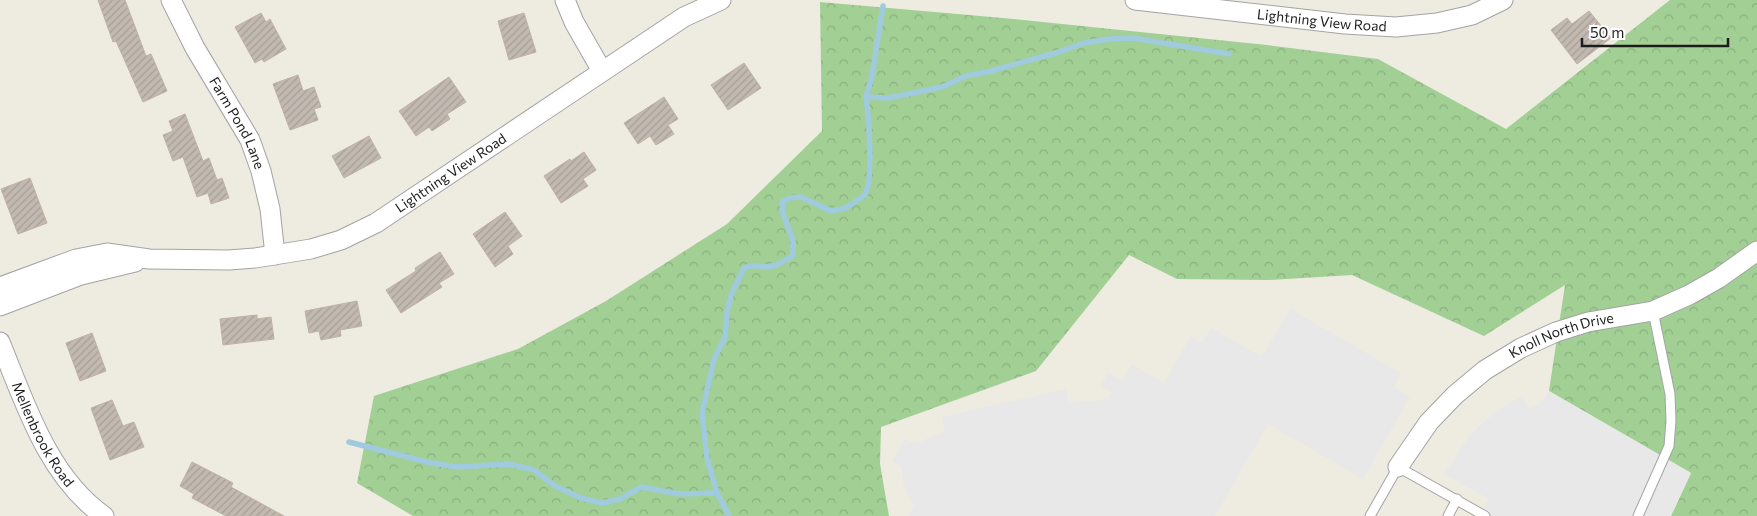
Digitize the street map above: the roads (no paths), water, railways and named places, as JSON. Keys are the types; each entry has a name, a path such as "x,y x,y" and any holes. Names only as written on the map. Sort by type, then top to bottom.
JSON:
{"street":[{"name":"Farm Pond Lane","path":"171,0 195,48 250,140 261,171 270,209 275,255"},
{"path":"565,0 574,22 602,71"},
{"name":"Lightning View Road","path":"0,287 45,270 107,253 149,259 229,260 311,249 341,240 376,222 684,17 721,0"},
{"name":"Lightning View Road","path":"1135,0 1345,24 1396,27 1437,23 1472,14 1503,0"},
{"name":"Knoll North Drive","path":"1398,467 1429,422 1455,395 1485,370 1506,357 1556,332 1588,322 1653,311 1719,278 1757,251"},
{"name":"Lightning View Road","path":"0,306 81,275 149,259"},
{"name":"Mellenbrook Road","path":"0,342 26,407 44,444 63,474 83,499 88,505 104,516"}],"lane":[{"path":"1638,516 1669,446 1671,420 1670,394 1653,311"},
{"path":"1370,516 1398,467 1486,516"},
{"path":"1448,516 1457,499"}],"waterway":[{"path":"729,516 717,493 707,458 702,413 714,359 725,337 727,312 731,295 744,268 773,266 793,255 793,240 783,214 782,202 790,198 801,197 831,211 846,208 865,195 869,182 870,160 866,97 872,76 883,6"},
{"path":"866,97 888,98 942,87 966,76 1059,52 1084,43 1109,39 1133,38 1229,54"},
{"path":"349,442 427,462 457,467 509,464 534,470 555,486 581,498 602,503 620,499 641,487 679,494 717,493"}]}
